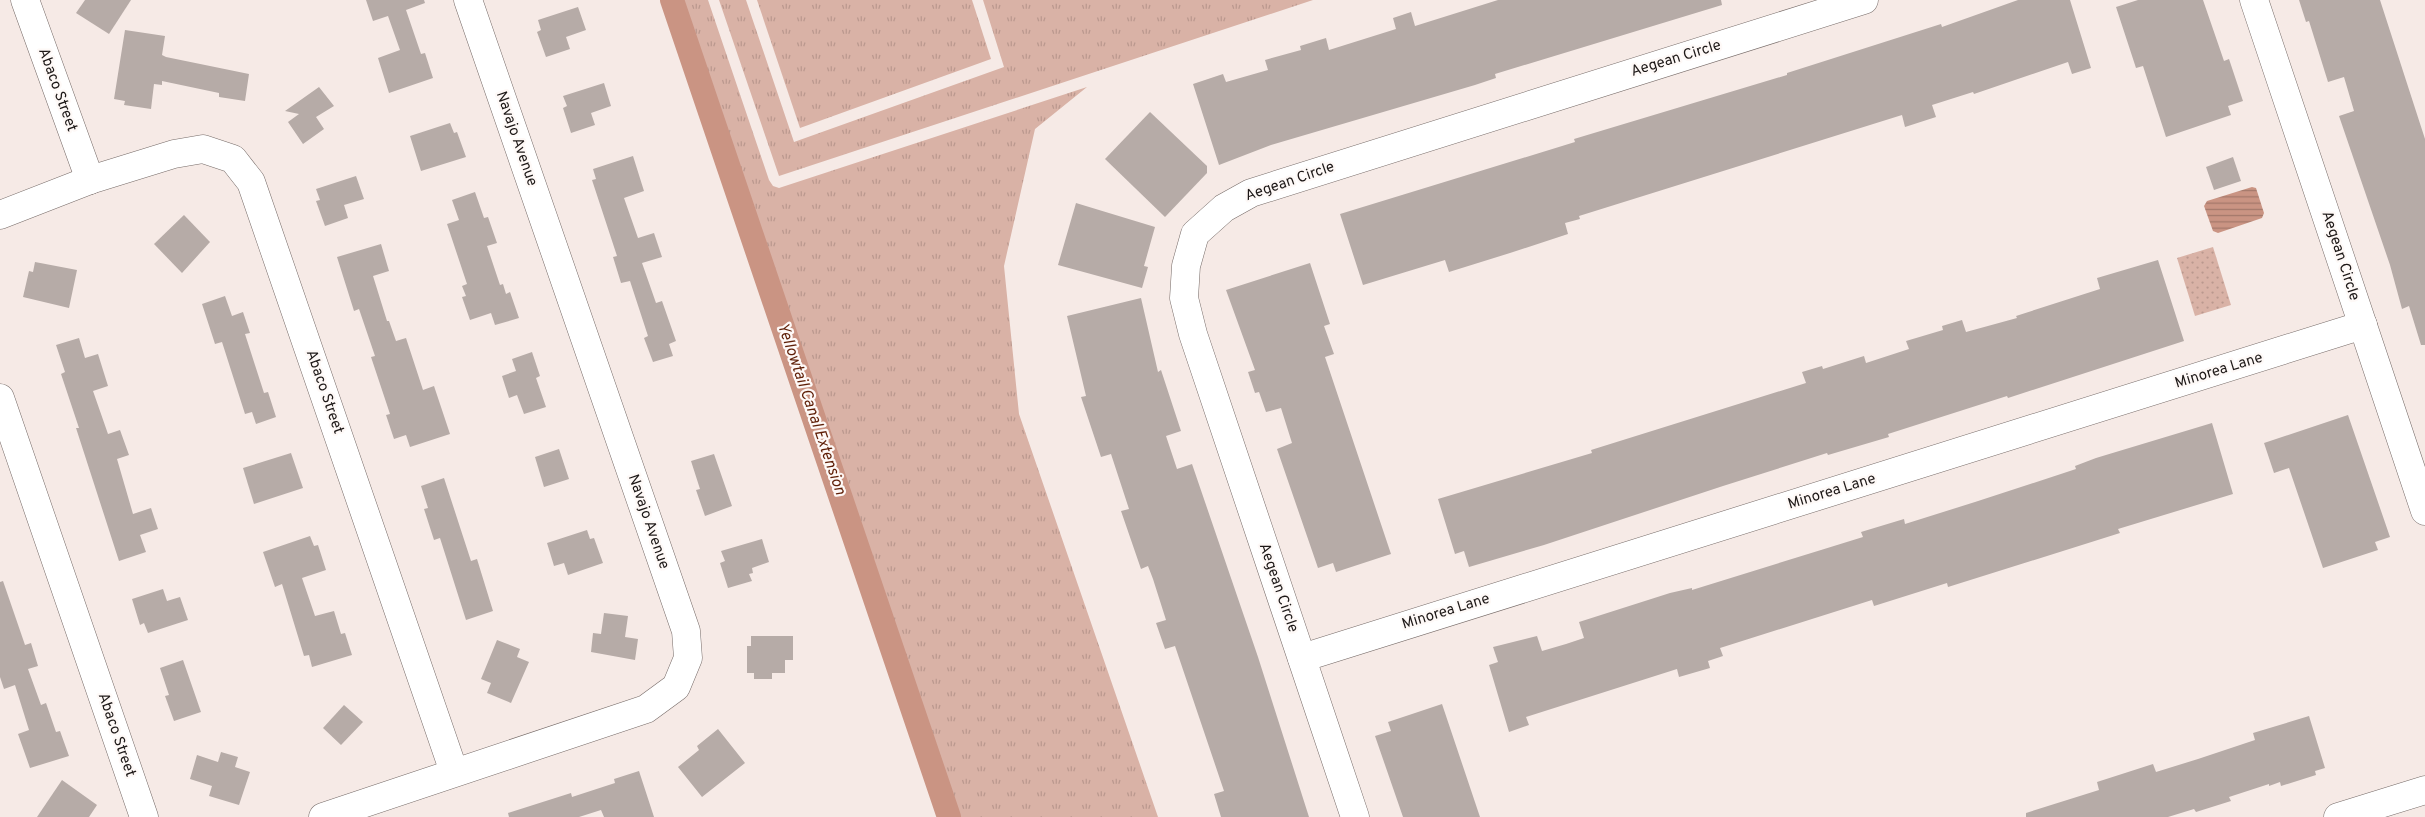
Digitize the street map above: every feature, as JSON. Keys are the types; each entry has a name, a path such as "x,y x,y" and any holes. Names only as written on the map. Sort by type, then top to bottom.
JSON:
{"street":[{"name":"Abaco Street","path":"25,0 90,180"},
{"name":"Navajo Avenue","path":"323,817 646,709 676,687 688,658 686,631 468,0"},
{"name":"Aegean Circle","path":"1355,817 1193,334 1184,298 1186,266 1195,234 1224,208 1251,193 1864,0"},
{"name":"Aegean Circle","path":"2254,0 2363,326 2415,450 2424,503"},
{"name":"Abaco Street","path":"0,215 90,180 174,154 203,149 233,159 251,182 454,772"},
{"name":"Minorea Lane","path":"1302,658 2363,326"},
{"name":"Abaco Street","path":"0,398 144,817"},
{"path":"2338,817 2425,790"}],"green space":[{"path":"663,0 708,0 769,180 773,186 779,188 1087,87 1035,129 1004,266 1019,414 1158,817 941,817"},
{"path":"719,0 746,0 794,142 1004,67 983,0 1313,0 779,176"},
{"path":"757,0 972,0 991,59 800,128"},
{"path":"2213,247 2231,305 2195,316 2177,258"}],"shaded area":[{"path":"2252,187 2256,188 2264,213 2262,218 2218,233 2213,231 2204,206 2207,201"}],"building":[{"path":"85,0 131,0 109,34 76,13"},
{"path":"366,0 424,0 425,3 406,10 421,54 425,53 433,78 389,93 378,58 400,50 388,16 373,21"},
{"path":"1498,0 1721,0 1722,5 1495,74 1496,78 1475,85 1271,145 1219,165 1193,84 1223,74 1226,82 1268,70 1265,60 1301,50 1300,46 1326,38 1329,50 1396,29 1393,18 1411,12 1415,26"},
{"path":"2018,0 2070,0 2091,68 2072,74 2068,62 1974,94 1973,92 1932,105 1936,117 1905,127 1902,115 1579,216 1580,219 1565,223 1568,234 1510,253 1449,272 1445,260 1363,285 1340,214 1575,142 1574,139 1787,75 1787,73 1941,24 1942,27"},
{"path":"2138,0 2203,0 2224,61 2229,59 2243,101 2228,106 2231,115 2166,137 2143,66 2136,68 2116,7"},
{"path":"2299,0 2380,0 2425,139 2425,345 2421,345 2409,306 2402,309 2390,265 2339,116 2354,111 2344,77 2328,82 2309,21 2306,22"},
{"path":"578,7 586,30 566,37 570,49 546,57 537,32 541,30 538,20"},
{"path":"125,30 165,36 162,55 166,57 249,74 245,101 219,97 219,93 162,81 162,85 154,84 151,109 124,105 125,101 114,99"},
{"path":"604,83 611,106 591,113 595,125 571,133 563,108 567,106 563,96"},
{"path":"319,87 334,106 316,117 324,129 303,144 288,122 299,114 285,111"},
{"path":"1150,112 1207,166 1207,173 1165,217 1105,159"},
{"path":"450,123 454,133 457,132 466,157 421,171 410,136"},
{"path":"633,156 644,191 624,198 638,238 654,233 662,257 642,263 656,303 662,301 676,341 669,344 673,356 653,362 644,338 648,336 630,281 621,283 613,257 617,256 592,180 596,179 593,169"},
{"path":"2233,157 2241,181 2214,190 2206,167"},
{"path":"356,176 364,199 344,205 348,218 325,226 316,201 320,200 316,189"},
{"path":"475,192 484,218 488,217 497,243 487,246 500,285 503,284 506,294 510,292 519,318 495,325 491,313 470,320 462,297 466,296 462,286 467,284 447,224 459,220 452,200"},
{"path":"1076,203 1155,227 1144,266 1148,267 1142,288 1058,265"},
{"path":"184,215 210,242 182,273 154,244"},
{"path":"381,244 389,271 373,276 387,321 389,321 396,341 406,338 423,390 434,386 450,434 410,447 406,435 394,439 386,415 390,414 371,357 375,356 359,309 354,311 337,257"},
{"path":"2158,260 2184,341 2008,398 2007,396 1888,434 1889,437 1828,455 1827,453 1544,545 1469,567 1464,551 1455,554 1438,499 1592,453 1591,450 1806,383 1802,372 1822,366 1823,369 1864,356 1866,363 1909,349 1906,341 1943,330 1942,326 1962,320 1966,332 2017,318 2016,316 2100,289 2097,278"},
{"path":"35,262 77,270 69,308 23,297 29,271 33,272"},
{"path":"1310,263 1330,324 1324,326 1334,354 1325,357 1391,554 1336,572 1333,563 1318,568 1277,449 1292,443 1281,408 1266,412 1259,392 1255,393 1248,372 1255,370 1226,290"},
{"path":"225,296 232,316 243,312 250,333 245,334 264,393 268,392 276,417 256,424 252,412 245,414 222,342 215,344 202,304"},
{"path":"1141,298 1158,372 1161,370 1181,431 1166,436 1177,469 1192,464 1258,657 1309,817 1221,817 1214,794 1224,791 1175,646 1165,649 1156,623 1166,620 1148,566 1141,569 1121,511 1129,509 1111,454 1101,457 1081,397 1086,396 1067,316"},
{"path":"79,338 85,358 98,354 108,386 93,391 108,434 120,430 129,455 117,459 133,514 151,508 158,529 140,535 146,552 119,561 76,428 79,428 61,374 65,372 56,345"},
{"path":"532,352 540,376 536,378 546,407 524,414 517,395 509,398 502,376 516,371 512,359"},
{"path":"2348,415 2390,537 2375,542 2378,550 2323,568 2289,468 2274,473 2264,443"},
{"path":"2212,423 2233,494 2118,529 2120,533 1948,587 1947,583 1874,606 1872,600 1720,648 1723,656 1708,661 1710,668 1679,677 1677,669 1526,717 1529,725 1509,732 1489,665 1498,662 1493,647 1537,636 1542,651 1566,644 1584,638 1579,622 1670,593 1692,588 1692,590 1863,537 1861,532 1904,519 1905,524 1975,502 2076,469 2075,466 2096,458"},
{"path":"559,449 569,479 544,487 535,457"},
{"path":"291,453 303,488 254,504 243,468"},
{"path":"714,454 732,506 705,516 696,490 700,489 691,461"},
{"path":"444,478 471,561 477,559 493,611 466,620 440,538 434,540 424,509 428,508 421,486"},
{"path":"587,530 590,539 594,538 603,563 568,575 564,563 554,566 547,543"},
{"path":"310,536 314,546 318,545 326,570 302,578 315,616 334,611 341,634 345,633 352,655 312,667 309,655 304,656 282,584 275,587 263,552"},
{"path":"762,539 769,562 752,568 753,573 749,574 752,581 728,588 720,563 725,561 721,551"},
{"path":"3,581 25,645 31,643 38,666 28,669 41,705 46,703 56,732 60,731 69,756 30,768 18,734 29,730 15,685 4,689 0,677 0,582"},
{"path":"163,589 167,601 180,597 188,620 148,633 144,623 140,625 132,599"},
{"path":"604,613 628,616 625,637 638,639 635,660 591,652 593,633 601,634"},
{"path":"751,636 793,636 793,660 785,660 785,673 772,673 772,679 754,679 754,673 747,673 747,646 751,646"},
{"path":"497,640 520,649 517,657 529,662 511,703 487,693 491,683 481,679"},
{"path":"183,660 201,712 174,721 165,696 169,695 160,668"},
{"path":"1442,704 1480,817 1403,817 1375,736 1391,731 1388,722"},
{"path":"344,705 363,722 341,745 323,728"},
{"path":"2309,716 2325,768 2315,771 2316,775 2281,786 2280,782 2269,786 2269,784 2229,797 2231,801 2196,812 2194,809 2168,817 2026,817 2026,813 2099,790 2097,782 2153,764 2156,772 2198,759 2255,740 2253,733"},
{"path":"718,729 745,763 702,797 678,767 699,750 697,746"},
{"path":"221,752 238,757 235,767 250,772 239,805 209,796 212,786 190,779 197,755 218,762"},
{"path":"639,771 654,817 604,817 601,810 579,817 509,817 508,813 571,793 572,797 615,783 614,779"},
{"path":"62,780 97,805 89,817 37,817"}],"waterway":[{"name":"Yellowtail Canal Extension","path":"672,0 949,817"}]}
